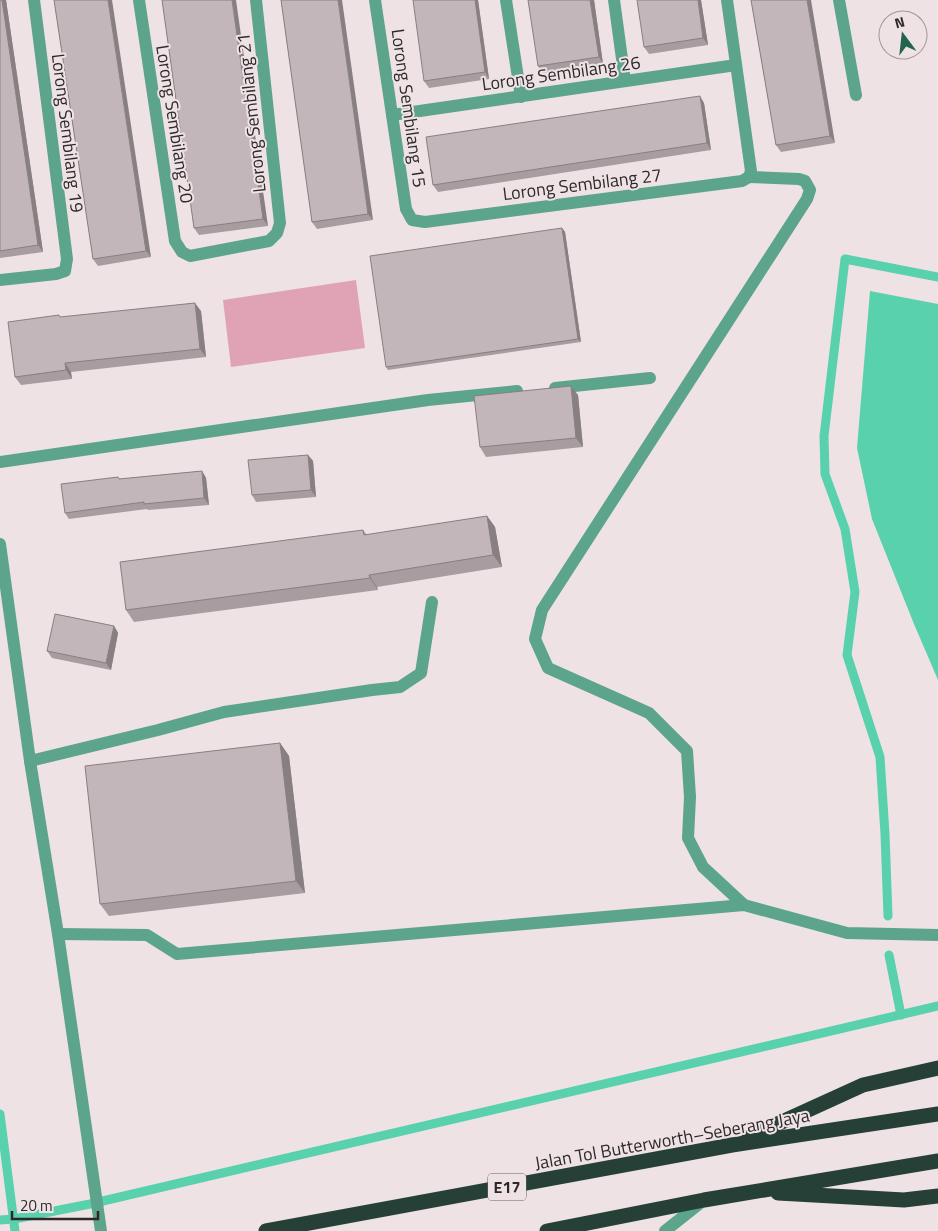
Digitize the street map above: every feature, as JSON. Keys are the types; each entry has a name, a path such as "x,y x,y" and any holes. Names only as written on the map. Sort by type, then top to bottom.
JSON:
{"highway":[{"path":"732,1145 863,1085 938,1068"},
{"name":"Jalan Tol Butterworth–Seberang Jaya","path":"266,1231 732,1145 938,1114"},
{"path":"548,1231 752,1191 938,1161"},
{"path":"752,1191 904,1200 938,1196"}],"street":[{"name":"Lorong Sembilang 19","path":"0,280 56,274 65,270 67,259 34,0"},
{"name":"Lorong Sembilang 20","path":"139,0 175,242 182,252 190,256 269,240 277,234 280,223"},
{"name":"Lorong Sembilang 21","path":"256,0 280,223"},
{"name":"Lorong Sembilang 15","path":"375,0 406,209 412,220"},
{"path":"506,0 521,97"},
{"path":"614,0 625,81"},
{"path":"727,0 750,174"},
{"path":"840,0 856,95"},
{"name":"Lorong Sembilang 26","path":"392,115 736,64"},
{"name":"Lorong Sembilang 27","path":"412,220 425,222 742,181 750,174 799,179 805,181 810,190 807,199 542,610 535,639 548,668 649,713 687,751 690,797 688,838 704,867 744,905"},
{"path":"0,462 428,400 650,378"},
{"path":"0,544 30,761 58,934 100,1226"},
{"path":"30,761 224,712 372,690 400,688 421,673 432,602"},
{"path":"58,934 146,935 177,954 744,905 847,933 938,935"},
{"path":"665,1231 704,1200"}],"shaded area":[{"path":"356,280 365,348 231,367 223,300"},
{"path":"870,291 938,304 938,680 872,519 857,448"}],"building":[{"path":"0,0 2,0 38,245 0,251"},
{"path":"54,0 108,0 146,251 93,259"},
{"path":"162,0 232,0 263,219 194,228"},
{"path":"281,0 338,0 368,214 312,222"},
{"path":"413,0 475,0 485,72 424,81"},
{"path":"528,0 590,0 599,57 538,66"},
{"path":"637,0 698,0 703,38 644,47"},
{"path":"751,0 807,0 830,136 776,145"},
{"path":"700,96 707,143 433,185 426,137"},
{"path":"562,228 578,339 386,367 370,256"},
{"path":"195,303 200,349 65,363 66,370 15,377 8,322 59,315 60,317"},
{"path":"571,386 576,438 480,447 474,396"},
{"path":"308,455 311,490 252,495 248,460"},
{"path":"202,471 204,498 144,504 144,502 65,513 61,484 118,477 119,479"},
{"path":"487,516 493,555 369,575 370,578 126,610 120,562 363,530 364,535"},
{"path":"55,614 114,626 106,663 47,651"},
{"path":"280,743 296,881 100,904 85,766"}],"waterway":[{"path":"888,916 880,757 847,655 855,592 845,529 825,474 824,436 845,259 938,277"},
{"path":"889,955 901,1015"},
{"path":"0,1220 90,1204 938,1006"},
{"path":"0,1114 15,1231"}]}
